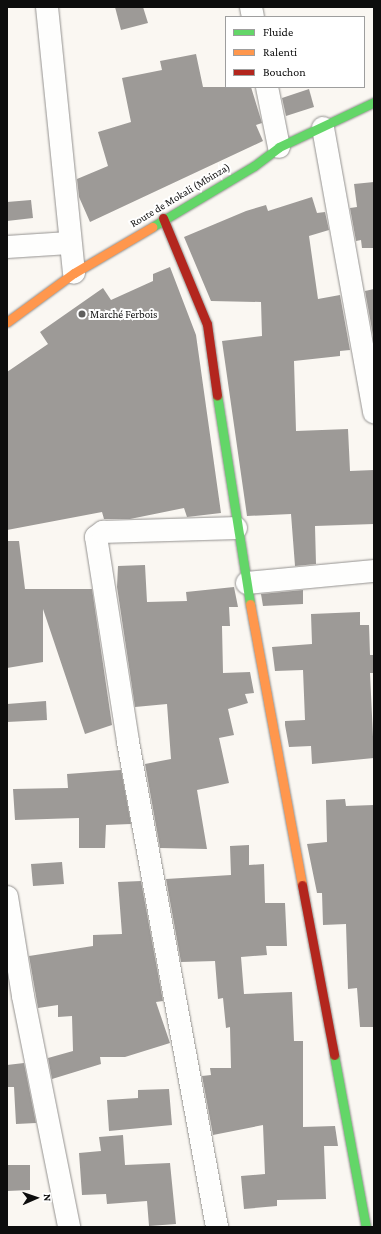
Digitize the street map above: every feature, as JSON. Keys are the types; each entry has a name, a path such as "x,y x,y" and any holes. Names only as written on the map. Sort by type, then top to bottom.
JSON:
{"street":[{"path":"46,7 69,243 74,273"},
{"path":"267,88 278,147"},
{"name":"Route de Mokali (Mbinza)","path":"7,322 74,273 163,218 254,166 278,147 323,128 374,102"},
{"path":"323,128 374,412"},
{"path":"163,218 207,324 236,528 366,1227"},
{"path":"7,246 69,243"},
{"path":"217,1227 128,741 96,537 103,532 236,528"},
{"path":"247,583 374,571"},
{"path":"7,897 23,996 69,1227"}],"building":[{"path":"115,7 143,7 148,23 121,30"},
{"path":"196,54 203,87 251,88 262,123 256,125 263,141 90,222 79,197 77,179 108,166 98,132 131,122 122,78 162,70 160,61"},
{"path":"309,89 314,107 286,116 282,98"},
{"path":"374,182 374,248 362,248 361,240 356,241 350,208 357,207 354,184"},
{"path":"312,197 317,213 325,212 329,230 309,236 318,299 340,295 350,350 340,351 340,356 294,361 296,431 348,429 350,471 374,470 374,524 315,526 316,564 295,566 291,514 247,516 222,341 262,336 261,302 211,301 184,237 246,211 266,205 268,211"},
{"path":"31,200 33,218 7,221 7,202"},
{"path":"170,267 196,335 221,513 187,517 184,508 130,519 104,519 102,512 7,530 7,372 48,344 40,332 103,288 111,300 153,281 153,274"},
{"path":"374,289 374,341 365,291"},
{"path":"7,541 19,541 25,589 92,589 112,725 85,734 43,609 43,662 7,668"},
{"path":"145,565 147,602 187,601 186,592 234,587 238,607 229,607 230,626 222,626 223,673 250,672 254,693 245,694 248,703 228,709 234,735 219,738 229,783 197,790 207,849 160,848 145,764 171,759 167,704 135,707 117,587 118,566"},
{"path":"303,590 303,604 263,606 261,594"},
{"path":"360,612 360,625 369,625 370,655 374,655 374,673 370,673 374,758 312,764 311,746 289,747 285,725 285,721 305,720 303,670 275,671 272,647 312,644 311,614"},
{"path":"46,701 47,720 7,722 7,704"},
{"path":"121,770 131,824 106,825 105,848 79,848 79,818 15,820 13,789 68,788 67,774"},
{"path":"345,799 346,806 374,805 374,1027 360,1027 357,988 348,989 346,924 323,925 322,893 317,893 307,844 327,842 326,800"},
{"path":"249,845 249,865 264,864 265,903 285,903 287,946 266,946 267,955 241,957 244,994 292,992 294,1041 303,1041 303,1127 335,1126 338,1146 324,1146 326,1199 277,1200 277,1206 244,1209 241,1176 265,1174 263,1125 213,1135 202,1076 211,1075 210,1068 231,1068 230,1027 226,1028 223,998 218,999 215,961 181,962 166,879 231,875 230,846"},
{"path":"62,862 64,884 33,886 31,864"},
{"path":"141,881 163,1001 156,1002 170,1043 125,1057 100,1057 101,1064 52,1079 48,1058 73,1051 72,1016 58,1017 58,1005 38,1008 29,956 93,946 93,935 122,934 118,882"},
{"path":"24,1063 36,1123 16,1124 14,1087 7,1087 7,1065"},
{"path":"169,1089 172,1125 109,1131 107,1100 138,1098 138,1090"},
{"path":"123,1135 125,1165 170,1163 176,1224 149,1226 147,1201 107,1204 106,1194 82,1195 79,1153 101,1151 99,1137"},
{"path":"7,1165 30,1165 30,1190 7,1191"}],"traffic: fast":[{"path":"152,227 254,166 279,147 374,102"},
{"path":"217,395 250,604"},
{"path":"334,1055 366,1227"}],"traffic: slow":[{"path":"7,322 74,273 152,227"},
{"path":"250,604 302,885"}],"traffic: jam":[{"path":"163,218 207,324 217,395"},
{"path":"302,885 334,1055"}],"place":[{"name":"Marché Ferbois","path":"82,314"}]}
